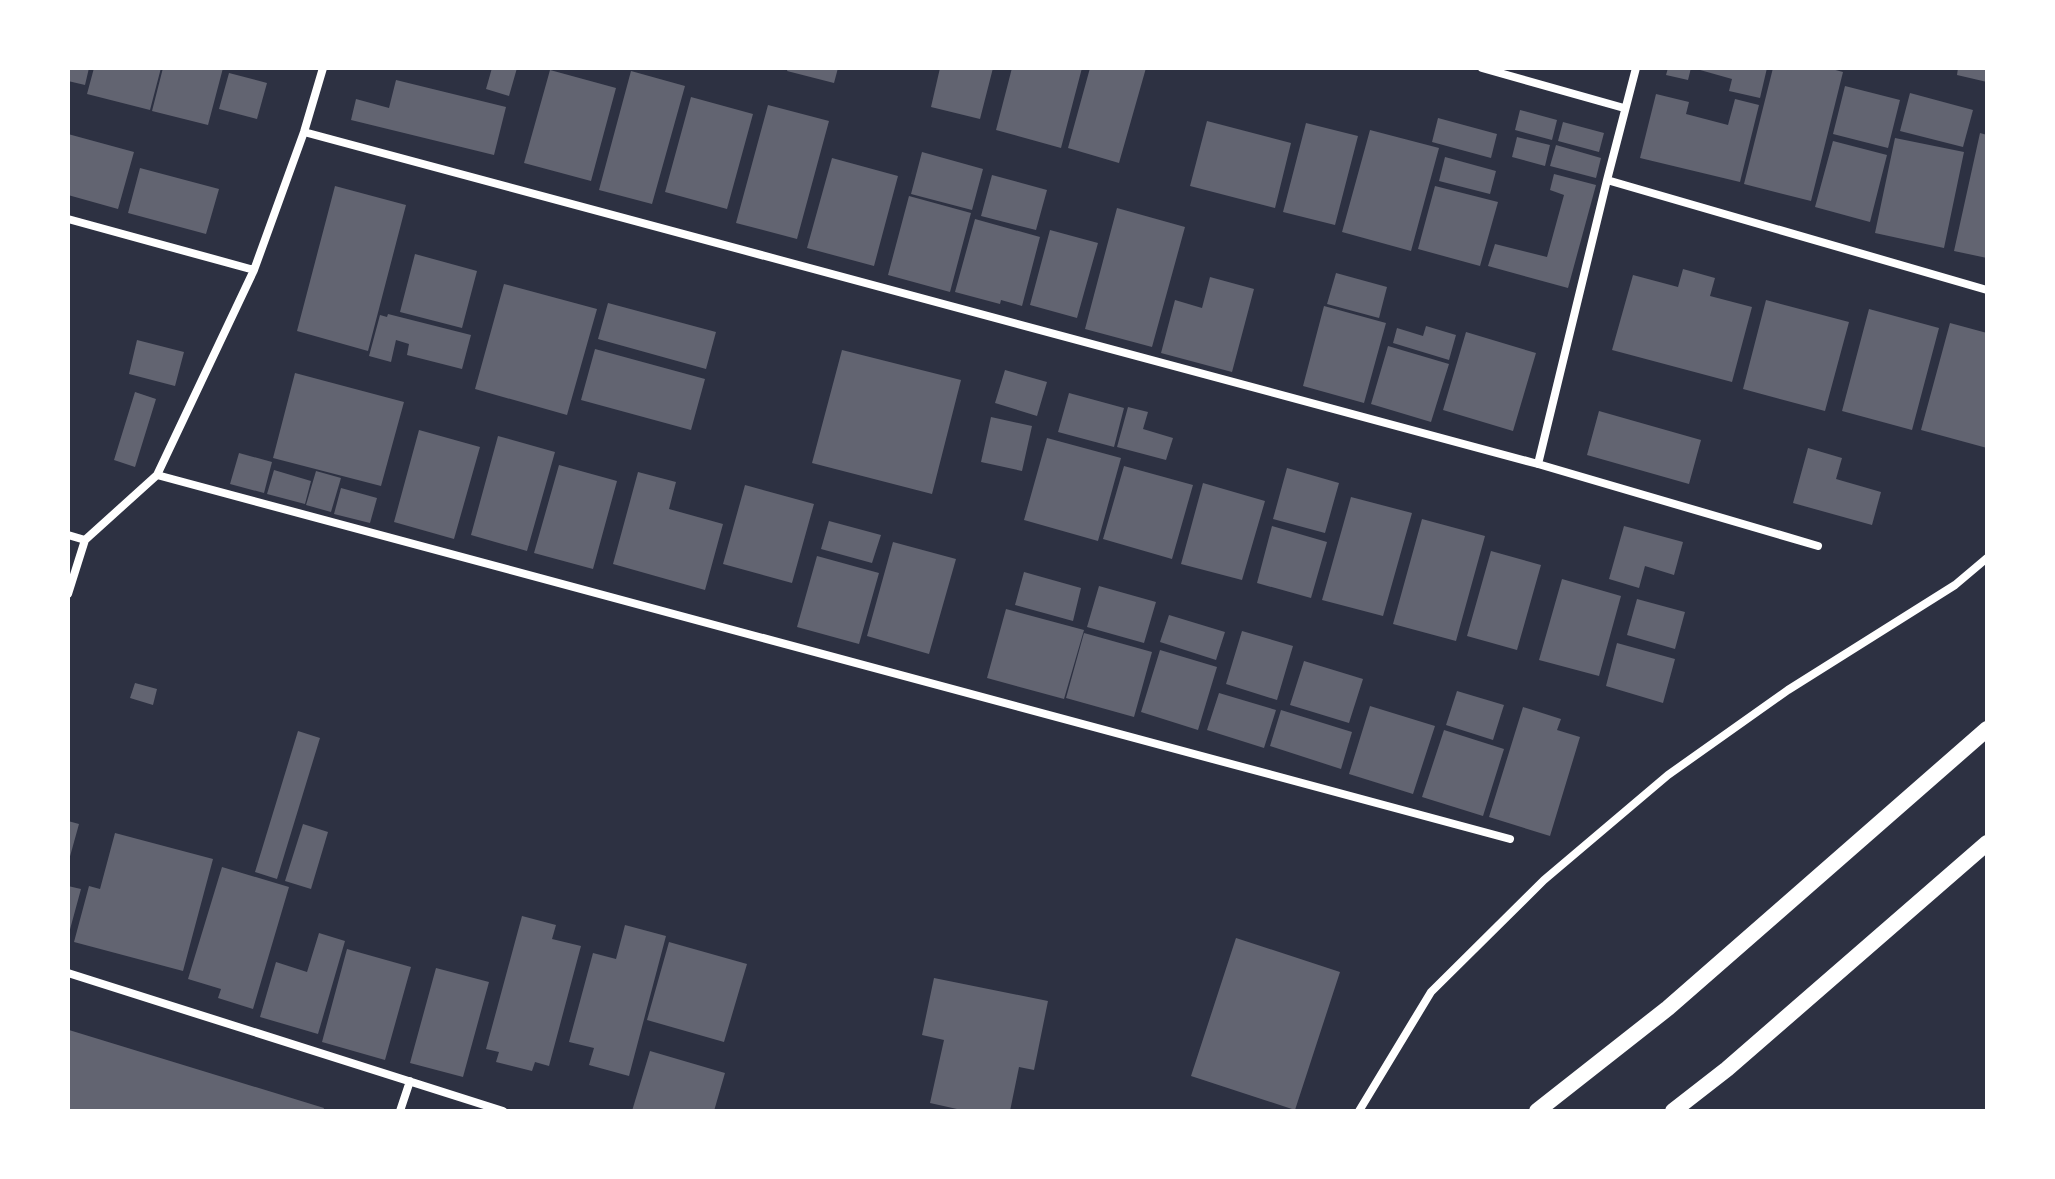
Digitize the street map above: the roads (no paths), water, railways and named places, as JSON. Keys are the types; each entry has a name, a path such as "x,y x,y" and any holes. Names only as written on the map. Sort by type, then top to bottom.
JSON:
{"main road":[{"path":"1537,1111 1668,1008 1987,729"},
{"path":"1673,1111 1727,1069 1987,843"}],"street":[{"path":"68,594 85,540 157,475 254,270 304,132 323,68"},
{"path":"1482,68 1624,108"},
{"path":"1538,464 1636,68"},
{"path":"304,132 1538,464 1818,546"},
{"path":"1607,180 1987,290"},
{"path":"68,219 254,270"},
{"path":"157,475 1510,839"},
{"path":"68,535 85,540"},
{"path":"1359,1111 1431,992 1544,880 1668,775 1788,690 1955,585 1987,558"},
{"path":"68,973 503,1111"},
{"path":"400,1111 410,1081"}]}
